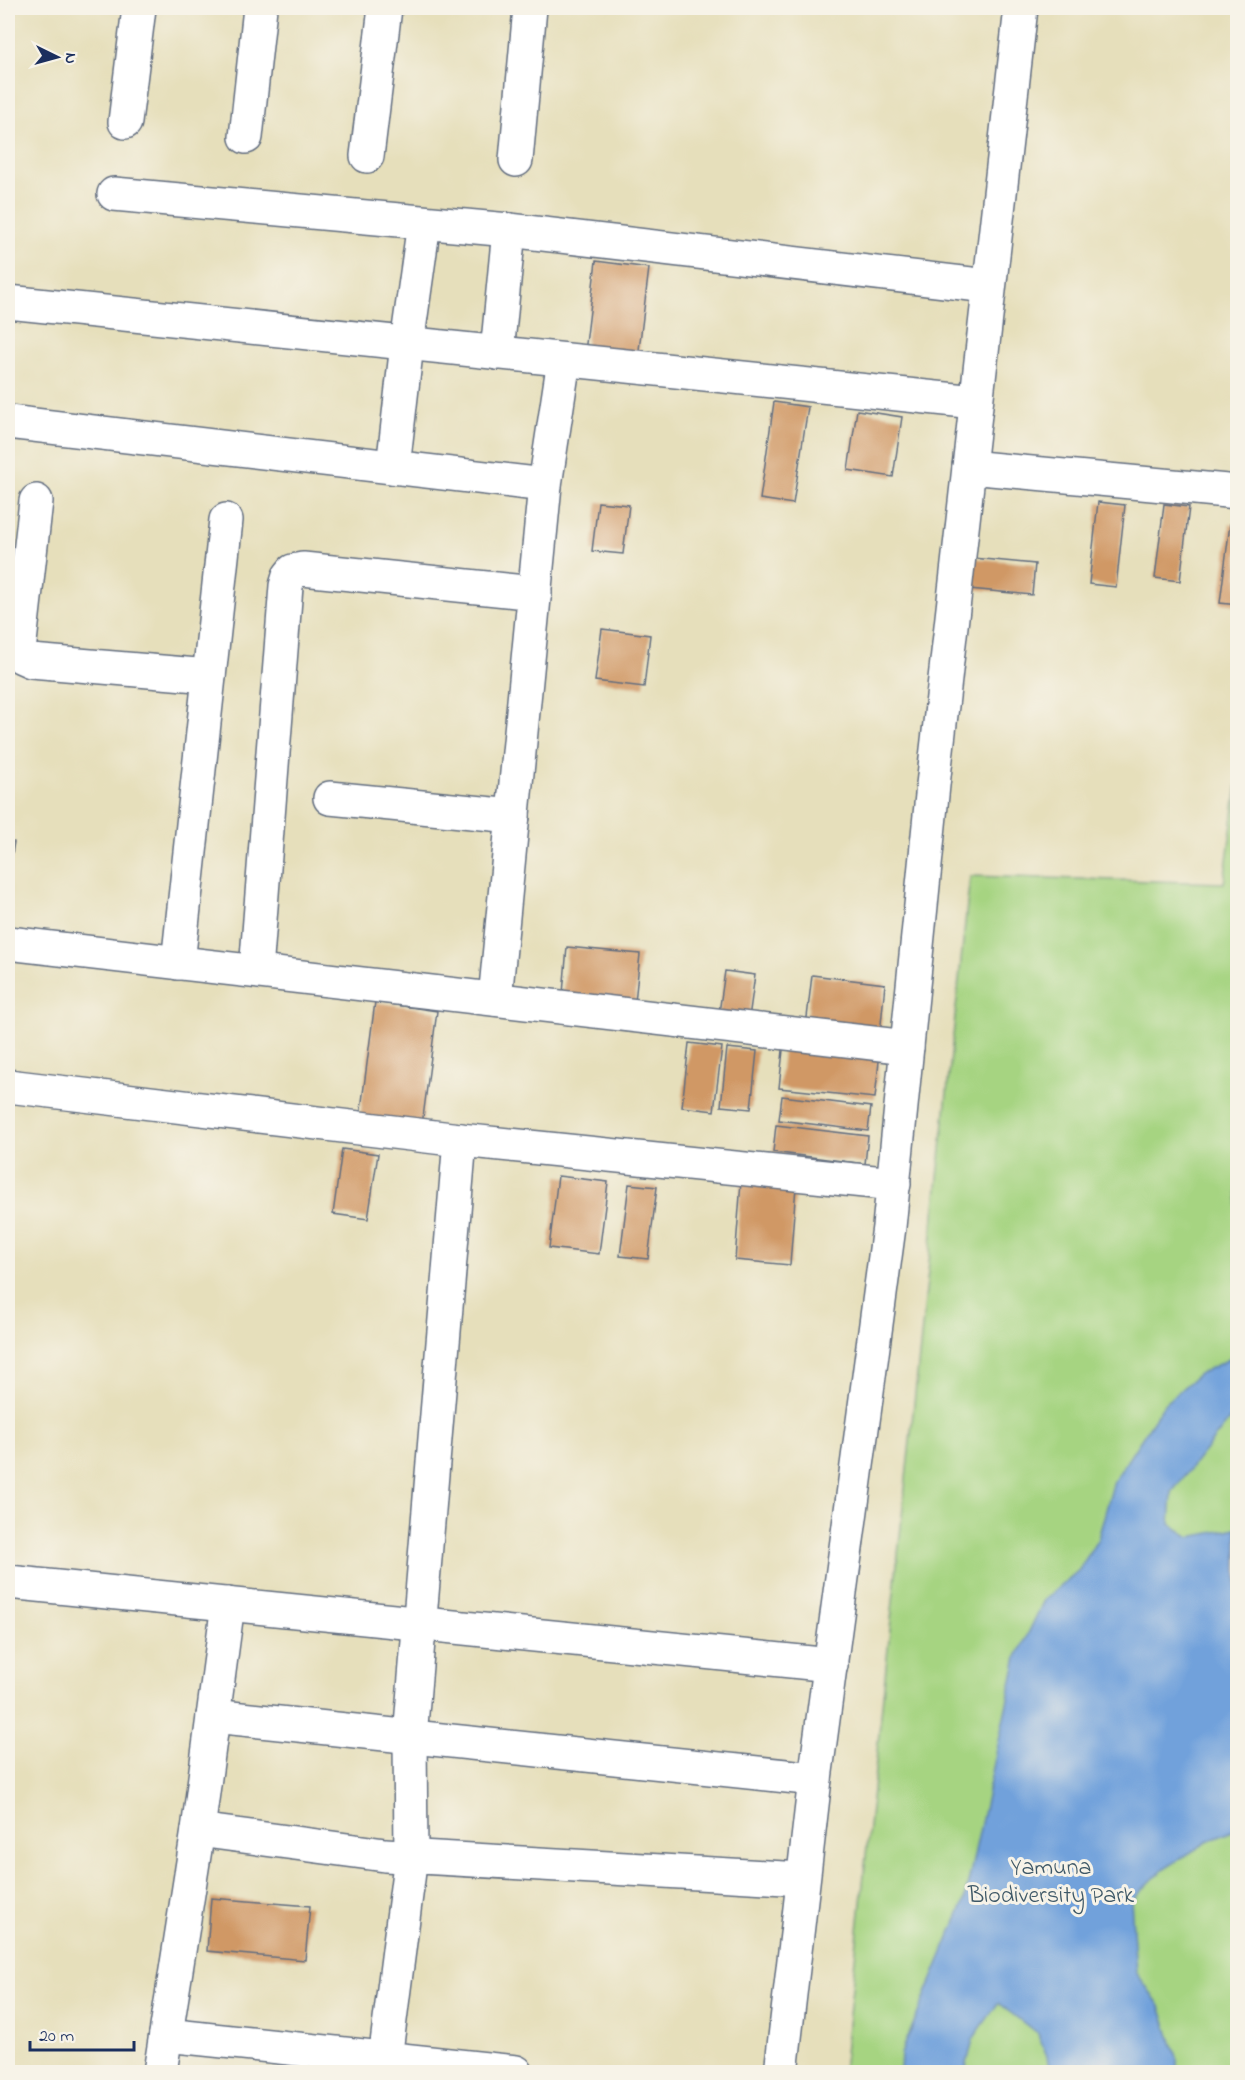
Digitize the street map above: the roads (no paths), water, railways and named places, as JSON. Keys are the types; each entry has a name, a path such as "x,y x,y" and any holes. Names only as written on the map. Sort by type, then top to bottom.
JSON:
{"street":[{"path":"125,122 139,8"},
{"path":"246,137 260,8"},
{"path":"367,156 385,8"},
{"path":"516,160 530,8"},
{"path":"781,2073 802,1879 894,1184 933,785 1021,8"},
{"path":"114,194 509,230 988,286"},
{"path":"393,467 424,223"},
{"path":"497,353 509,230"},
{"path":"8,302 975,402"},
{"path":"495,999 545,485 564,360"},
{"path":"8,422 545,485"},
{"path":"969,467 1238,492"},
{"path":"36,501 19,651 22,657 31,661 209,676"},
{"path":"178,963 226,520"},
{"path":"256,971 286,586 289,576 293,571 303,569 535,593"},
{"path":"330,798 513,816"},
{"path":"8,943 907,1047"},
{"path":"8,1086 460,1140 894,1184"},
{"path":"385,2059 411,1856 410,1737 460,1140"},
{"path":"8,1582 831,1665"},
{"path":"160,2073 198,1830 228,1604"},
{"path":"213,1716 815,1779"},
{"path":"198,1830 411,1856 802,1879"},
{"path":"166,2036 516,2073"}],"water":[{"path":"1237,1355 1237,1413 1233,1415 1172,1492 1170,1524 1190,1537 1237,1528 1237,1829 1207,1842 1161,1871 1131,1901 1136,1972 1160,2006 1177,2057 1177,2072 1050,2072 1047,2056 1038,2034 998,2003 973,2039 965,2072 900,2072 901,2054 964,1902 1017,1657 1044,1600 1079,1570 1098,1539 1114,1481 1164,1404 1199,1374"}],"park label":[{"name":"Yamuna Biodiversity Park","path":"1051,1882"}]}
